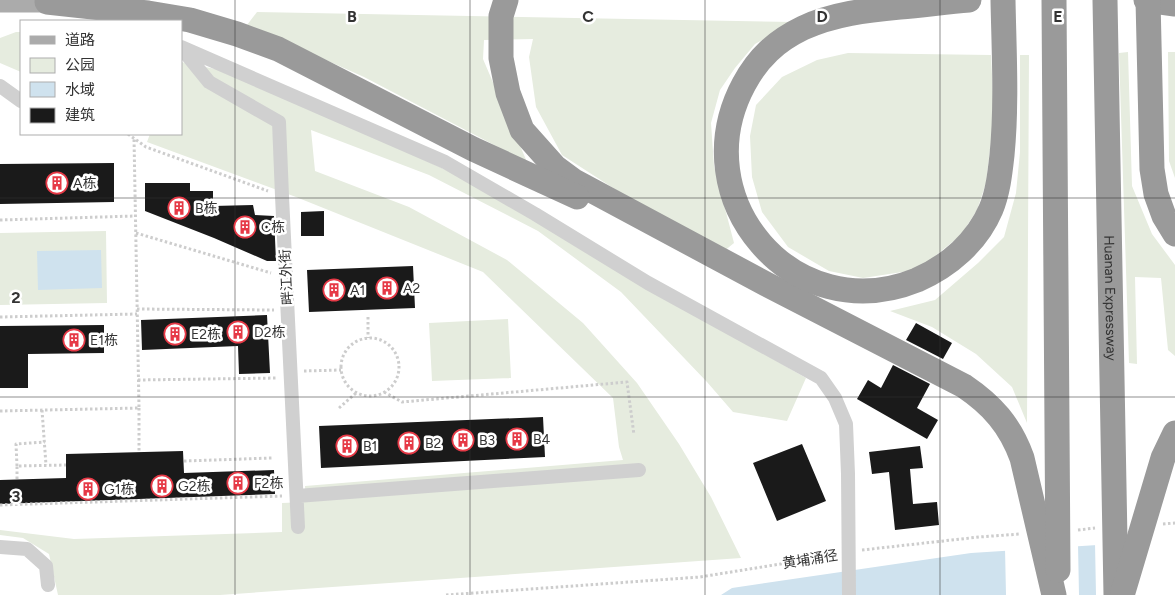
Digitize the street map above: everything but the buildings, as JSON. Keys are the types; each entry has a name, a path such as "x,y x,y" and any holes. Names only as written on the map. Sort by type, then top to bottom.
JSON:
{"highway":[{"path":"506,0 501,16 501,58 508,93 522,130 555,167 574,181 766,284 964,386 983,400 999,416 1010,431 1022,458 1040,517 1059,595"},
{"path":"969,0 867,10 828,18 802,29 776,44 752,69 738,96 730,121 726,147 728,174 733,197 744,220 758,242 774,258 801,276 837,289 871,291 903,285 931,274 957,256 977,234 991,209 1000,177 1004,135 1003,0"},
{"path":"1054,0 1040,517 1054,595"},
{"name":"Huanan Expressway","path":"1105,0 1116,595"},
{"path":"1175,4 1147,0 1152,169 1156,194 1164,216 1175,234"},
{"path":"55,1 151,18 190,20 278,49 473,149 766,284"},
{"path":"1122,595 1152,516 1163,458 1175,433"}],"main road":[{"path":"0,2 55,1"}],"street":[{"path":"182,47 445,162 648,283 821,378 835,398 846,424 849,595"},
{"name":"畔江外街","path":"182,48 209,82 280,122 298,527"},
{"path":"0,86 20,100"},
{"path":"297,496 639,470"},
{"path":"0,548 27,549 46,566 48,585"}],"path":[{"path":"130,135 146,147 282,196"},
{"path":"134,138 139,452"},
{"path":"0,220 135,216"},
{"path":"136,233 279,276"},
{"path":"137,309 280,310"},
{"path":"0,317 137,314"},
{"path":"368,317 368,338"},
{"path":"368,338 378,339 386,343 394,350 398,359 397,378 392,386 375,396 356,393 343,379 341,370 341,360 345,352 359,340 368,338"},
{"path":"302,371 341,370"},
{"path":"138,380 280,378"},
{"path":"384,392 402,402 627,382 634,435"},
{"path":"339,408 356,393"},
{"path":"0,411 139,408"},
{"path":"42,410 46,465"},
{"path":"17,466 16,444 45,442"},
{"path":"184,461 272,458"},
{"path":"17,479 17,466 66,465"},
{"path":"0,505 297,496"},
{"path":"1152,516 1175,523"},
{"name":"黄埔涌径","path":"857,551 979,536 1040,517"},
{"path":"1077,530 1097,528"},
{"name":"黄埔涌径","path":"446,595 700,577 838,554"}],"green space":[{"path":"257,12 794,22 755,44 720,90 711,123 714,166 734,243 723,252 641,206 562,155 536,107 529,57 533,39 484,40 483,59 527,162 364,77 247,25"},
{"path":"20,32 20,72 0,63 0,38"},
{"path":"1128,52 1132,186 1152,234 1175,265 1175,356 1168,350 1161,278 1135,277 1137,364 1129,363 1119,53"},
{"path":"1168,52 1175,52 1175,178 1169,161"},
{"path":"848,53 991,55 994,115 986,183 977,210 961,235 929,261 909,271 863,278 829,271 788,247 762,212 752,177 750,136 756,105 782,77 817,60"},
{"path":"1020,55 1029,55 1027,423 1012,387 976,354 932,327 890,311 935,300 978,263 1004,237 1016,193 1020,152"},
{"path":"182,62 230,72 455,174 806,378 787,421 733,412 621,292 538,231 429,175 311,130 315,171 409,207 507,260 583,323 637,383 679,444 711,497 741,558 220,595 58,595 49,554 23,538 0,535 0,530 74,539 282,532 282,503 306,502 305,486 623,460 619,447 613,398 483,272 296,197 147,142 150,135 182,135"},
{"path":"106,231 107,303 0,305 0,233"},
{"path":"508,319 511,378 432,381 429,323"}],"water":[{"path":"101,250 102,288 38,290 37,251"},
{"path":"1175,540 1175,595 721,595 732,588 971,553"}],"pier":[{"path":"1175,538 1175,595 1096,595 1095,543"},
{"path":"1078,544 1079,595 1006,595 1005,548"}],"place":[{"name":"A栋","path":"57,183"},
{"name":"B栋","path":"179,208"},
{"name":"C栋","path":"245,227"},
{"name":"A2","path":"387,288"},
{"name":"A1","path":"334,290"},
{"name":"D2栋","path":"238,332"},
{"name":"E2栋","path":"175,334"},
{"name":"E1栋","path":"74,340"},
{"name":"B4","path":"517,439"},
{"name":"B3","path":"463,440"},
{"name":"B2","path":"409,443"},
{"name":"B1","path":"347,446"},
{"name":"F2栋","path":"238,483"},
{"name":"G2栋","path":"162,486"},
{"name":"G1栋","path":"88,489"}]}
